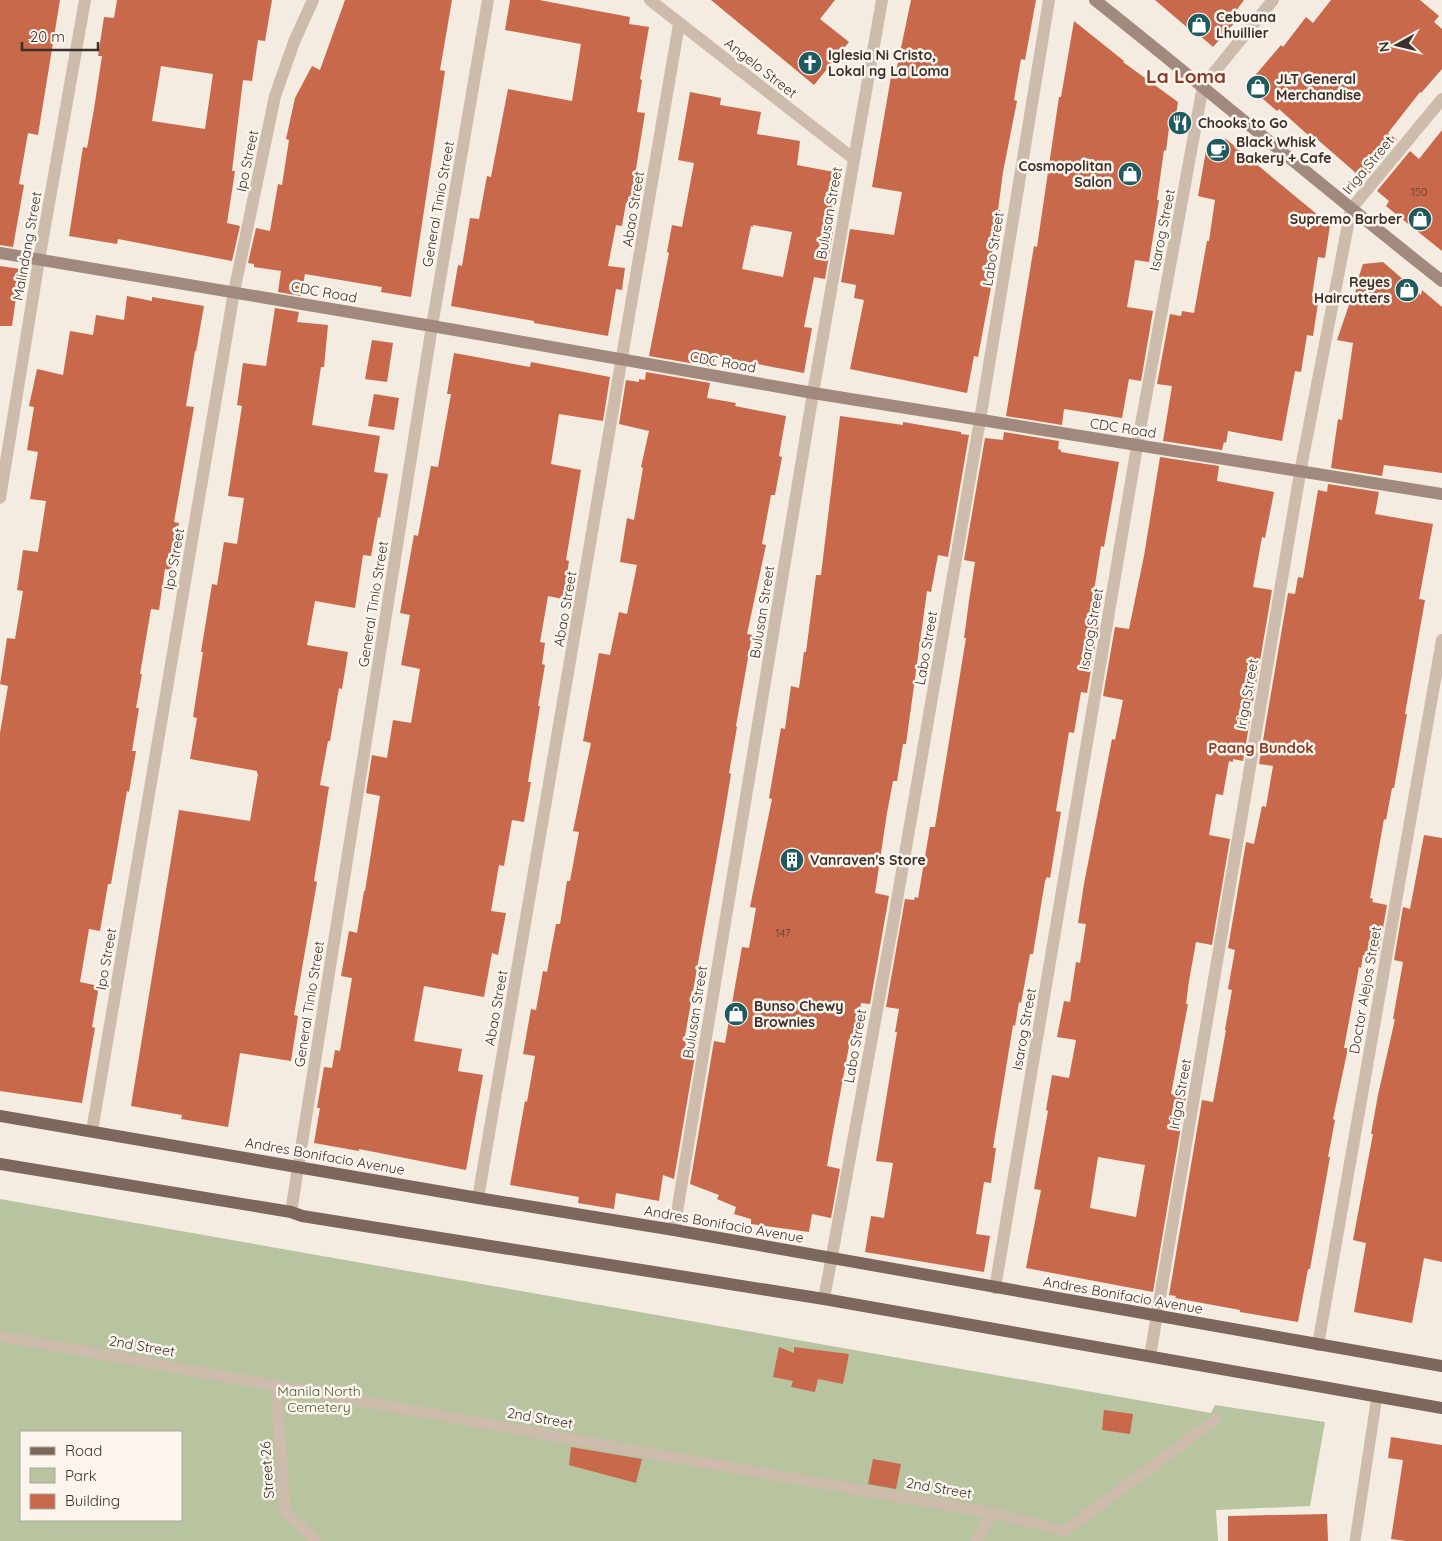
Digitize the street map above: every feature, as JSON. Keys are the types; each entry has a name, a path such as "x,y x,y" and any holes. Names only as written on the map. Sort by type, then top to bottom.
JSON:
{"main road":[{"name":"Andres Bonifacio Avenue","path":"0,1116 674,1230 1442,1366"},
{"path":"0,1164 291,1212 322,1219 824,1299 1442,1408"}],"street":[{"name":"Malindang Street","path":"0,498 39,260 85,0"},
{"name":"Ipo Street","path":"92,1131 234,292 275,96 294,42 313,0"},
{"name":"General Tinio Street","path":"291,1212 432,326 488,0"},
{"name":"Angelo Street","path":"650,0 854,159"},
{"name":"Bulusan Street","path":"674,1230 813,393 882,0"},
{"name":"Labo Street","path":"824,1299 893,922 980,420 1049,0"},
{"path":"1095,0 1204,86 1351,209 1442,281"},
{"name":"Isarog Street","path":"995,1288 1137,446 1204,86 1273,0"},
{"name":"Abao Street","path":"478,1198 679,24"},
{"name":"Iriga Street","path":"1150,1356 1300,473 1351,209 1442,99"},
{"name":"CDC Road","path":"0,253 813,393 1300,473 1442,494"},
{"name":"Doctor Alejos Street","path":"1318,1345 1442,640"}],"lane":[{"name":"2nd Street","path":"0,1336 992,1513 1065,1536"},
{"name":"Street 26","path":"276,1385 285,1511 316,1541"},
{"path":"1355,1541 1377,1396"},
{"path":"1065,1536 1216,1419"},
{"path":"976,1541 992,1513"}],"green space":[{"name":"Manila North Cemetery","path":"0,1199 1211,1413 1215,1405 1325,1422 1310,1506 1216,1510 1218,1541 0,1541"}],"building":[{"path":"0,0 60,0 38,135 28,133 19,184 24,185 13,247 0,245"},
{"path":"117,0 272,0 265,41 258,40 252,81 243,80 232,171 235,171 227,223 240,226 232,261 118,239 117,244 69,236 83,147 87,148 94,109 102,56 98,56 104,17 114,18","holes":["161,66 213,74 205,129 152,121"]},
{"path":"345,0 452,0 440,70 445,71 411,297 381,292 382,287 305,274 301,296 278,292 281,271 254,267 254,264 248,263 256,228 270,231 278,184 282,185 289,140 286,139 295,98 312,66 320,70"},
{"path":"510,0 539,0 630,17 629,24 649,27 640,79 642,80 637,112 645,113 630,204 626,203 622,226 616,225 608,266 625,268 622,290 616,289 608,336 451,306 458,265 462,266 470,218 479,219 487,176 491,177 508,89 572,101 581,44 505,30"},
{"name":"Iglesia Ni Cristo, Lokal ng La Loma","path":"711,0 835,0 820,19 849,42 814,85"},
{"path":"911,0 1036,0 1025,60 1021,59 1014,100 1017,101 1003,172 998,210 1000,210 987,281 992,282 978,357 974,356 967,393 850,369 864,300 854,298 856,285 841,282 850,229 894,235 902,192 872,187 892,71 896,72"},
{"path":"1155,0 1244,0 1233,15 1238,19 1213,47"},
{"path":"1331,0 1420,0 1439,16 1434,22 1442,29 1442,69 1420,92 1388,133 1397,140 1364,180 1310,133 1308,135 1279,109 1277,111 1247,85 1281,45 1283,47 1306,17 1313,23"},
{"path":"1074,21 1123,62 1178,102 1175,121 1170,120 1166,151 1164,150 1157,200 1159,200 1149,262 1135,260 1127,307 1153,311 1141,381 1129,379 1122,418 1064,409 1062,425 1006,416 1034,246 1037,247 1059,97 1061,97"},
{"path":"690,92 721,98 720,105 761,112 757,134 800,141 797,165 839,173 829,226 834,226 825,279 814,277 804,327 812,328 804,373 715,356 713,367 649,356 669,253 667,252 672,225 682,227 694,163 678,160","holes":["751,226 792,232 783,277 742,269"]},
{"path":"1442,130 1442,251 1386,206 1389,201 1377,191 1410,151 1419,159"},
{"path":"1226,139 1330,225 1325,258 1318,257 1312,296 1319,297 1313,336 1307,335 1301,372 1295,371 1282,441 1228,431 1226,443 1224,442 1222,450 1163,441 1172,386 1157,384 1170,314 1181,316 1182,311 1194,313 1207,241 1209,241 1215,200 1198,196 1207,145"},
{"path":"1383,262 1421,295 1422,290 1442,307 1442,473 1384,465 1382,476 1331,468 1338,419 1342,420 1353,343 1337,340 1350,302 1354,302 1357,282 1363,264"},
{"path":"0,266 20,269 12,326 0,326"},
{"path":"127,296 152,301 152,297 204,306 186,406 194,407 174,522 179,523 171,570 165,569 159,610 151,609 140,674 142,674 136,708 139,708 132,751 136,751 129,792 127,791 111,884 108,884 100,931 89,929 80,982 99,986 92,1027 95,1028 82,1103 0,1091 0,733 8,686 0,684 7,638 15,639 23,591 17,590 23,550 38,552 46,501 30,499 38,452 27,450 34,407 29,406 37,369 63,375 70,331 93,335 96,315 124,320"},
{"path":"275,308 299,312 297,322 328,325 324,367 321,367 312,425 380,436 374,472 388,474 371,556 363,555 355,608 315,601 307,645 348,652 342,689 339,688 320,785 329,787 314,881 317,882 294,1015 298,1016 291,1061 240,1053 228,1127 181,1119 182,1115 131,1106 179,810 250,821 257,771 190,759 197,718 193,717 203,652 201,652 212,584 217,585 224,542 237,544 244,498 228,496 242,406 237,405 243,363 266,366"},
{"path":"372,340 393,343 387,382 365,379"},
{"path":"454,353 530,367 531,362 610,377 603,421 559,414 551,464 581,470 566,560 569,561 563,599 548,596 540,642 545,643 542,664 545,665 528,782 531,782 524,822 512,820 504,866 499,865 491,911 506,913 498,955 492,953 484,997 424,986 414,1041 462,1049 458,1071 483,1075 466,1170 359,1149 359,1151 314,1143 320,1108 317,1108 324,1067 332,1068 335,1050 340,1051 352,978 341,976 349,931 357,933 380,796 366,793 372,755 387,758 393,720 411,723 420,669 401,665 410,615 400,613 414,535 418,536 431,466 438,467 451,394 447,394"},
{"path":"646,372 710,383 707,398 736,403 735,406 786,416 779,456 782,457 775,495 771,495 762,544 766,545 747,634 752,635 736,726 729,773 731,774 685,1036 698,1038 674,1179 663,1175 659,1201 616,1193 614,1209 578,1203 579,1197 510,1185 535,1056 523,1054 531,1009 536,1010 543,971 547,972 556,924 560,924 567,881 570,881 579,832 573,831 591,743 583,741 599,653 610,655 619,612 627,614 637,565 620,562 627,518 634,520 643,468 641,467 649,431 619,424 626,380 639,382 639,379 645,380"},
{"path":"374,394 399,398 394,430 368,426"},
{"path":"840,416 903,425 903,422 969,435 948,557 938,555 931,592 927,591 906,744 903,744 897,781 893,781 887,813 875,893 889,896 870,1004 861,1003 854,1041 850,1041 833,1132 827,1166 840,1169 831,1218 812,1214 809,1232 751,1224 751,1219 734,1214 736,1207 717,1199 719,1195 690,1184 714,1041 725,1043 742,947 749,948 756,908 750,907 772,799 769,798 781,728 785,729 791,686 799,688 804,652 806,652 816,575 821,575"},
{"path":"1004,432 1059,441 1058,449 1061,452 1119,462 1104,547 1101,546 1089,623 1099,624 1087,693 1081,692 1074,733 1069,732 1056,811 1061,812 1050,878 1047,877 1045,881 1033,954 1030,954 1021,1003 1019,1002 1015,1026 1013,1025 993,1148 996,1148 991,1183 984,1182 976,1234 990,1236 984,1272 865,1252 871,1216 884,1218 893,1163 876,1161 899,1009 886,1007 905,899 914,900 915,897 918,898 930,827 935,827 966,638 964,638 975,562 964,560 985,438 1003,440"},
{"path":"1160,457 1219,466 1217,481 1274,492 1265,538 1262,537 1253,587 1272,590 1243,761 1233,759 1233,762 1229,761 1223,795 1216,794 1209,835 1230,839 1212,945 1196,942 1189,981 1186,1004 1188,1004 1171,1094 1186,1097 1153,1292 1026,1268 1041,1190 1034,1189 1048,1111 1046,1110 1052,1075 1069,1078 1076,1040 1057,1037 1064,1001 1070,1002 1076,962 1080,963 1086,924 1078,923 1084,884 1112,739 1115,740 1123,700 1103,696 1115,627 1129,629 1144,556","holes":["1098,1157 1145,1165 1136,1217 1090,1208"]},
{"path":"1328,484 1379,492 1375,514 1433,524 1419,599 1425,600 1405,714 1407,714 1394,788 1392,788 1386,820 1384,819 1370,898 1373,899 1372,902 1387,905 1378,957 1363,955 1361,968 1359,967 1344,1048 1348,1048 1333,1119 1335,1120 1328,1157 1330,1157 1310,1269 1308,1269 1298,1322 1240,1312 1240,1310 1175,1298 1176,1296 1169,1295 1202,1100 1213,1102 1226,1030 1232,990 1228,989 1235,950 1228,948 1246,842 1254,844 1262,806 1266,807 1273,766 1259,764 1288,593 1295,594 1298,577 1303,578 1318,490 1327,492"},
{"path":"1424,835 1442,838 1442,1262 1424,1258 1412,1323 1354,1312 1366,1243 1353,1240 1373,1134 1371,1134 1378,1095 1395,1019 1393,1019 1403,962 1394,960 1403,907 1410,909"},
{"path":"779,1347 794,1353 794,1347 849,1354 843,1384 818,1379 815,1392 791,1387 793,1381 773,1377"},
{"path":"1104,1410 1133,1414 1130,1434 1102,1430"},
{"path":"1391,1437 1442,1445 1442,1541 1391,1539 1403,1460 1388,1458"},
{"path":"571,1447 642,1459 636,1483 569,1465"},
{"path":"873,1459 901,1464 896,1489 868,1484"},
{"path":"1327,1514 1328,1541 1228,1541 1228,1516"}],"place":[{"name":"Cebuana Lhuillier","path":"1199,25"},
{"name":"Iglesia Ni Cristo, Lokal ng La Loma","path":"810,63"},
{"name":"JLT General Merchandise","path":"1258,87"},
{"name":"Chooks to Go","path":"1180,123"},
{"name":"Black Whisk Bakery + Cafe","path":"1218,150"},
{"name":"Cosmopolitan Salon","path":"1130,174"},
{"name":"Supremo Barber","path":"1420,219"},
{"name":"Reyes Haircutters","path":"1407,290"},
{"name":"Vanraven's Store","path":"792,860"},
{"name":"Bunso Chewy Brownies","path":"736,1014"}],"district":[{"name":"La Loma","path":"1186,76"},
{"name":"Paang Bundok","path":"1261,748"}]}
